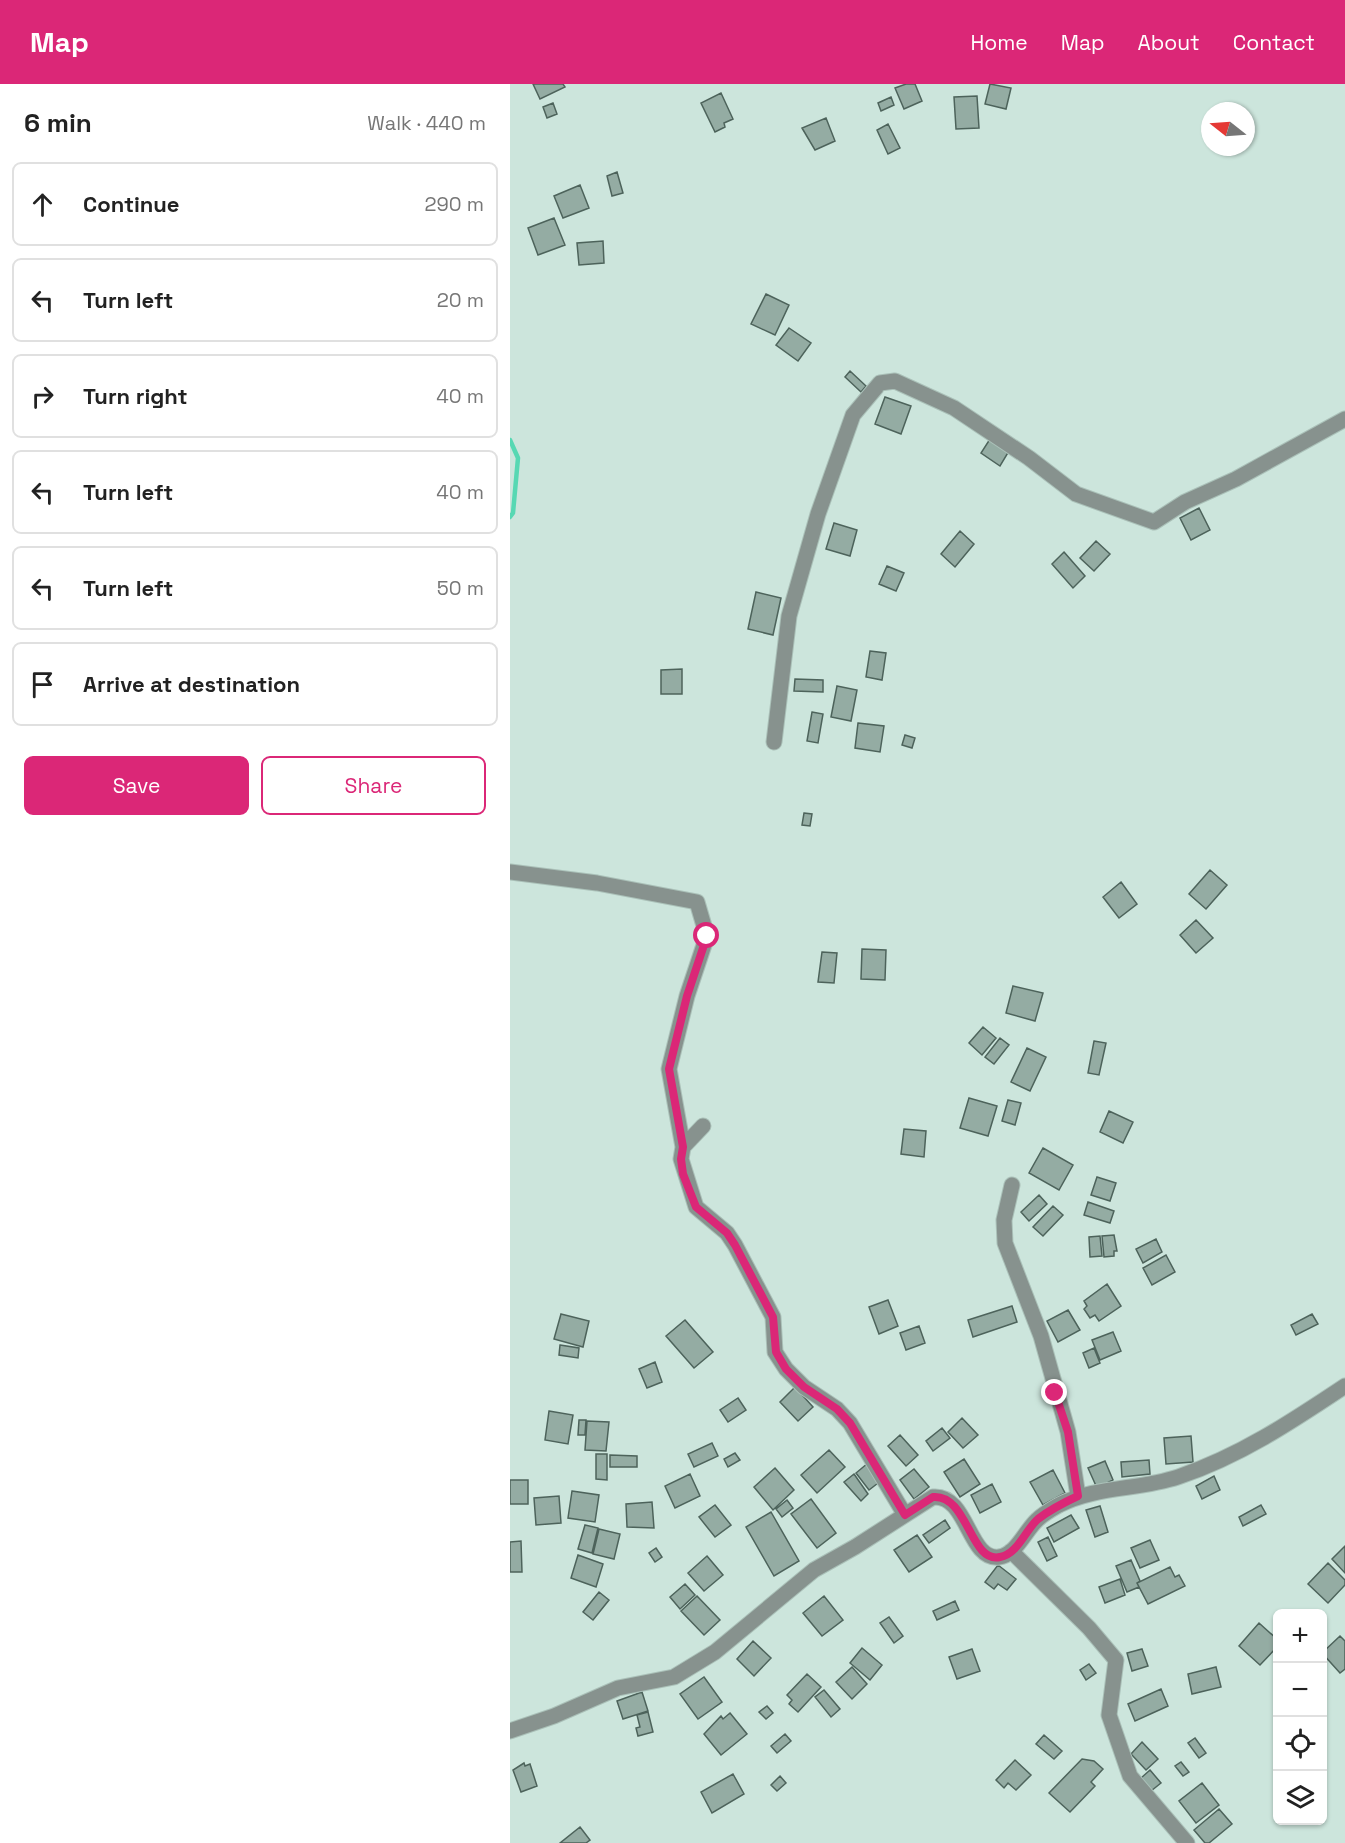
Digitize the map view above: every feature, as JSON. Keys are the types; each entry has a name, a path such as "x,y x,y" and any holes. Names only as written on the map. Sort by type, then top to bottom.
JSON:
{"street":[{"path":"774,741 789,616 812,534 853,415 880,383 895,381 954,408 1029,458 1076,494 1154,522 1185,502 1236,479 1345,419"},
{"path":"510,872 597,883 697,902 707,936 687,996 669,1069 683,1147 681,1159 683,1174 696,1207 727,1233 735,1245 773,1317 776,1352 786,1369 804,1387 837,1409 850,1423 905,1515"},
{"path":"683,1147 703,1126"},
{"path":"1012,1185 1004,1220 1005,1243 1041,1336 1068,1432 1078,1496"},
{"path":"510,1731 554,1716 618,1688 674,1677 715,1652 814,1570 933,1497 940,1497 957,1509 980,1548 989,1556 1000,1557 1011,1551 1037,1520 1078,1496 1177,1477 1268,1437 1345,1386"},
{"path":"1011,1551 1089,1628 1116,1660 1109,1715 1130,1776 1187,1843"}],"building":[{"path":"533,84 563,84 565,87 540,99"},
{"path":"915,84 922,101 904,109 895,88"},
{"path":"990,84 1011,88 1006,109 985,104"},
{"path":"721,93 733,119 724,123 725,127 715,132 701,103"},
{"path":"977,96 979,128 956,129 954,97"},
{"path":"891,97 894,105 881,111 878,103"},
{"path":"553,103 557,114 547,118 543,107"},
{"path":"826,118 835,141 815,150 802,128"},
{"path":"888,124 900,148 888,154 877,130"},
{"path":"617,172 623,193 612,196 607,176"},
{"path":"580,185 589,208 563,218 554,196"},
{"path":"554,218 565,245 538,255 528,228"},
{"path":"603,241 604,263 579,265 577,243"},
{"path":"766,294 789,305 775,335 751,324"},
{"path":"789,328 811,343 798,361 776,345"},
{"path":"850,371 866,386 861,392 845,377"},
{"path":"885,397 911,406 901,434 875,424"},
{"path":"990,439 1009,451 1000,466 981,453"},
{"path":"1199,508 1210,530 1191,540 1180,518"},
{"path":"834,523 857,530 850,556 826,549"},
{"path":"960,531 974,544 955,567 941,554"},
{"path":"1096,541 1110,554 1094,571 1080,558"},
{"path":"1064,552 1085,576 1073,588 1052,564"},
{"path":"887,566 904,573 896,591 879,584"},
{"path":"756,592 781,598 773,635 748,629"},
{"path":"870,651 886,653 882,680 866,677"},
{"path":"682,669 682,694 661,694 661,670"},
{"path":"795,679 823,680 823,692 794,691"},
{"path":"837,686 857,690 851,721 831,717"},
{"path":"812,712 823,714 818,743 807,741"},
{"path":"858,723 884,726 880,752 855,748"},
{"path":"905,735 915,738 912,748 902,745"},
{"path":"804,813 812,814 810,826 802,825"},
{"path":"1210,870 1227,885 1206,909 1189,894"},
{"path":"1121,882 1137,904 1119,918 1103,897"},
{"path":"1196,920 1213,938 1196,953 1180,935"},
{"path":"862,949 886,950 885,980 861,979"},
{"path":"822,952 837,953 834,983 818,982"},
{"path":"1013,986 1043,993 1035,1021 1006,1013"},
{"path":"983,1027 996,1038 982,1055 969,1043"},
{"path":"1000,1038 1009,1045 994,1064 985,1057"},
{"path":"1094,1041 1106,1043 1099,1075 1088,1073"},
{"path":"1027,1048 1046,1057 1030,1091 1011,1082"},
{"path":"969,1098 997,1106 988,1136 960,1128"},
{"path":"1008,1100 1021,1103 1015,1125 1002,1121"},
{"path":"1109,1111 1133,1122 1123,1143 1100,1132"},
{"path":"904,1129 926,1131 924,1157 901,1154"},
{"path":"1043,1148 1073,1165 1059,1190 1029,1173"},
{"path":"1097,1177 1116,1183 1110,1201 1091,1195"},
{"path":"1039,1195 1047,1204 1029,1221 1021,1212"},
{"path":"1088,1202 1114,1211 1110,1223 1084,1215"},
{"path":"1053,1206 1063,1215 1043,1236 1033,1227"},
{"path":"1114,1235 1117,1251 1114,1251 1114,1256 1104,1257 1102,1236"},
{"path":"1100,1236 1102,1256 1090,1257 1089,1237"},
{"path":"1156,1239 1162,1252 1143,1263 1136,1249"},
{"path":"1166,1255 1175,1272 1152,1285 1143,1268"},
{"path":"1107,1284 1121,1306 1099,1321 1095,1315 1090,1318 1084,1309 1087,1306 1084,1301"},
{"path":"888,1300 898,1326 879,1334 869,1307"},
{"path":"1012,1306 1017,1322 973,1337 968,1320"},
{"path":"1068,1310 1080,1330 1058,1342 1047,1321"},
{"path":"561,1314 589,1321 583,1347 554,1339"},
{"path":"1312,1314 1318,1324 1296,1335 1291,1325"},
{"path":"685,1320 713,1352 694,1368 666,1336"},
{"path":"919,1326 925,1343 906,1350 900,1333"},
{"path":"1113,1332 1121,1351 1100,1360 1092,1340"},
{"path":"560,1345 579,1348 578,1358 559,1355"},
{"path":"1094,1348 1100,1363 1089,1368 1083,1353"},
{"path":"655,1362 662,1382 647,1388 639,1369"},
{"path":"795,1387 813,1407 798,1421 780,1402"},
{"path":"738,1398 746,1410 728,1422 720,1410"},
{"path":"549,1411 573,1415 568,1444 545,1440"},
{"path":"962,1418 978,1435 963,1448 948,1432"},
{"path":"579,1420 586,1420 585,1435 578,1435"},
{"path":"587,1421 609,1422 606,1451 585,1450"},
{"path":"942,1428 950,1438 933,1451 926,1441"},
{"path":"900,1435 918,1455 906,1466 888,1446"},
{"path":"1191,1436 1193,1462 1166,1464 1164,1438"},
{"path":"712,1443 718,1456 694,1467 688,1454"},
{"path":"829,1450 845,1467 817,1493 801,1475"},
{"path":"735,1453 740,1460 728,1467 724,1459"},
{"path":"596,1454 607,1454 607,1480 596,1479"},
{"path":"610,1455 637,1456 637,1467 610,1467"},
{"path":"964,1459 980,1484 960,1497 944,1472"},
{"path":"1149,1460 1150,1474 1122,1477 1121,1462"},
{"path":"1105,1461 1113,1480 1097,1488 1088,1468"},
{"path":"868,1463 882,1480 869,1490 856,1473"},
{"path":"775,1468 794,1490 773,1510 754,1487"},
{"path":"914,1469 929,1487 914,1499 900,1480"},
{"path":"1053,1470 1065,1493 1043,1505 1030,1482"},
{"path":"690,1474 700,1496 675,1508 665,1486"},
{"path":"854,1474 868,1494 861,1501 844,1482"},
{"path":"1214,1476 1220,1490 1202,1499 1196,1486"},
{"path":"510,1480 528,1480 528,1504 510,1504"},
{"path":"992,1484 1001,1502 980,1513 971,1495"},
{"path":"572,1491 599,1495 595,1522 568,1518"},
{"path":"559,1496 561,1523 536,1525 534,1498"},
{"path":"811,1499 836,1533 817,1548 791,1514"},
{"path":"787,1500 793,1508 782,1517 776,1509"},
{"path":"652,1502 654,1528 627,1527 626,1504"},
{"path":"715,1505 731,1525 715,1537 699,1517"},
{"path":"1261,1505 1266,1514 1243,1526 1239,1517"},
{"path":"1100,1506 1108,1532 1095,1537 1086,1510"},
{"path":"771,1512 799,1561 774,1576 746,1527"},
{"path":"1071,1515 1079,1528 1054,1542 1047,1528"},
{"path":"945,1520 950,1528 929,1543 923,1535"},
{"path":"585,1525 598,1528 592,1553 578,1549"},
{"path":"599,1529 620,1534 614,1559 593,1554"},
{"path":"917,1535 932,1557 909,1572 894,1550"},
{"path":"1048,1537 1057,1556 1047,1561 1038,1542"},
{"path":"1150,1540 1159,1560 1140,1568 1131,1548"},
{"path":"521,1541 522,1572 510,1572 510,1542"},
{"path":"1345,1546 1345,1573 1332,1559"},
{"path":"656,1548 662,1557 655,1562 649,1553"},
{"path":"578,1555 603,1564 596,1587 571,1578"},
{"path":"707,1556 723,1575 704,1591 688,1573"},
{"path":"1131,1560 1140,1581 1137,1583 1139,1587 1127,1592 1116,1566"},
{"path":"1328,1563 1345,1580 1345,1585 1328,1603 1308,1584"},
{"path":"998,1565 1016,1579 1007,1590 998,1584 994,1589 985,1582"},
{"path":"1170,1567 1175,1577 1179,1575 1185,1586 1148,1604 1137,1583"},
{"path":"1120,1579 1125,1595 1105,1603 1099,1587"},
{"path":"685,1584 695,1595 680,1609 670,1597"},
{"path":"599,1592 609,1600 593,1620 583,1612"},
{"path":"697,1596 720,1620 704,1635 681,1611"},
{"path":"824,1596 843,1620 822,1636 803,1613"},
{"path":"955,1601 959,1610 937,1620 933,1611"},
{"path":"889,1617 903,1636 894,1643 880,1623"},
{"path":"1259,1623 1273,1636 1273,1651 1260,1665 1239,1646"},
{"path":"1340,1636 1345,1641 1345,1669 1340,1673 1327,1659 1327,1648"},
{"path":"753,1641 771,1658 754,1676 737,1659"},
{"path":"862,1648 882,1665 870,1680 850,1663"},
{"path":"972,1649 980,1671 957,1679 949,1657"},
{"path":"1142,1649 1148,1666 1132,1671 1127,1653"},
{"path":"1089,1664 1096,1673 1086,1680 1080,1670"},
{"path":"852,1667 867,1684 852,1699 836,1682"},
{"path":"1216,1667 1221,1687 1192,1694 1188,1674"},
{"path":"807,1674 821,1687 798,1712 789,1704 792,1700 787,1695"},
{"path":"704,1677 722,1702 698,1719 680,1694"},
{"path":"1161,1689 1168,1706 1135,1721 1128,1704"},
{"path":"824,1690 840,1709 831,1717 815,1697"},
{"path":"642,1692 648,1711 623,1719 617,1701"},
{"path":"767,1706 773,1713 766,1719 759,1712"},
{"path":"648,1712 653,1732 638,1736 636,1728 640,1727 637,1715"},
{"path":"730,1713 747,1734 721,1755 704,1734 721,1716 723,1719"},
{"path":"785,1734 791,1741 777,1753 771,1746"},
{"path":"1044,1735 1062,1751 1054,1759 1036,1744"},
{"path":"1195,1738 1206,1753 1199,1758 1188,1743"},
{"path":"1142,1742 1158,1759 1146,1770 1131,1754"},
{"path":"1082,1759 1094,1761 1103,1769 1091,1782 1095,1786 1070,1812 1049,1793"},
{"path":"1015,1760 1031,1775 1016,1790 1008,1783 1004,1788 996,1780"},
{"path":"1181,1762 1189,1772 1183,1776 1175,1766"},
{"path":"524,1763 525,1766 530,1764 537,1786 521,1792 513,1770"},
{"path":"1150,1770 1161,1783 1151,1791 1141,1778"},
{"path":"733,1774 744,1794 712,1813 701,1792"},
{"path":"780,1776 786,1783 777,1791 771,1785"},
{"path":"1202,1783 1219,1805 1196,1823 1179,1801"},
{"path":"1219,1809 1232,1824 1209,1843 1205,1843 1194,1830"},
{"path":"580,1827 590,1840 586,1843 560,1843"}],"waterway":[{"path":"510,440 518,458 513,513 510,517"}],"route":[{"path":"707,936 687,996 669,1069 683,1147 681,1159 683,1174 696,1207 727,1233 762,1294 773,1317 776,1352 786,1369 804,1387 837,1409 850,1423 905,1515 933,1497 946,1499 957,1509 980,1548 989,1556 1000,1557 1011,1551 1037,1520 1057,1506 1078,1496 1068,1432 1055,1393"}]}
